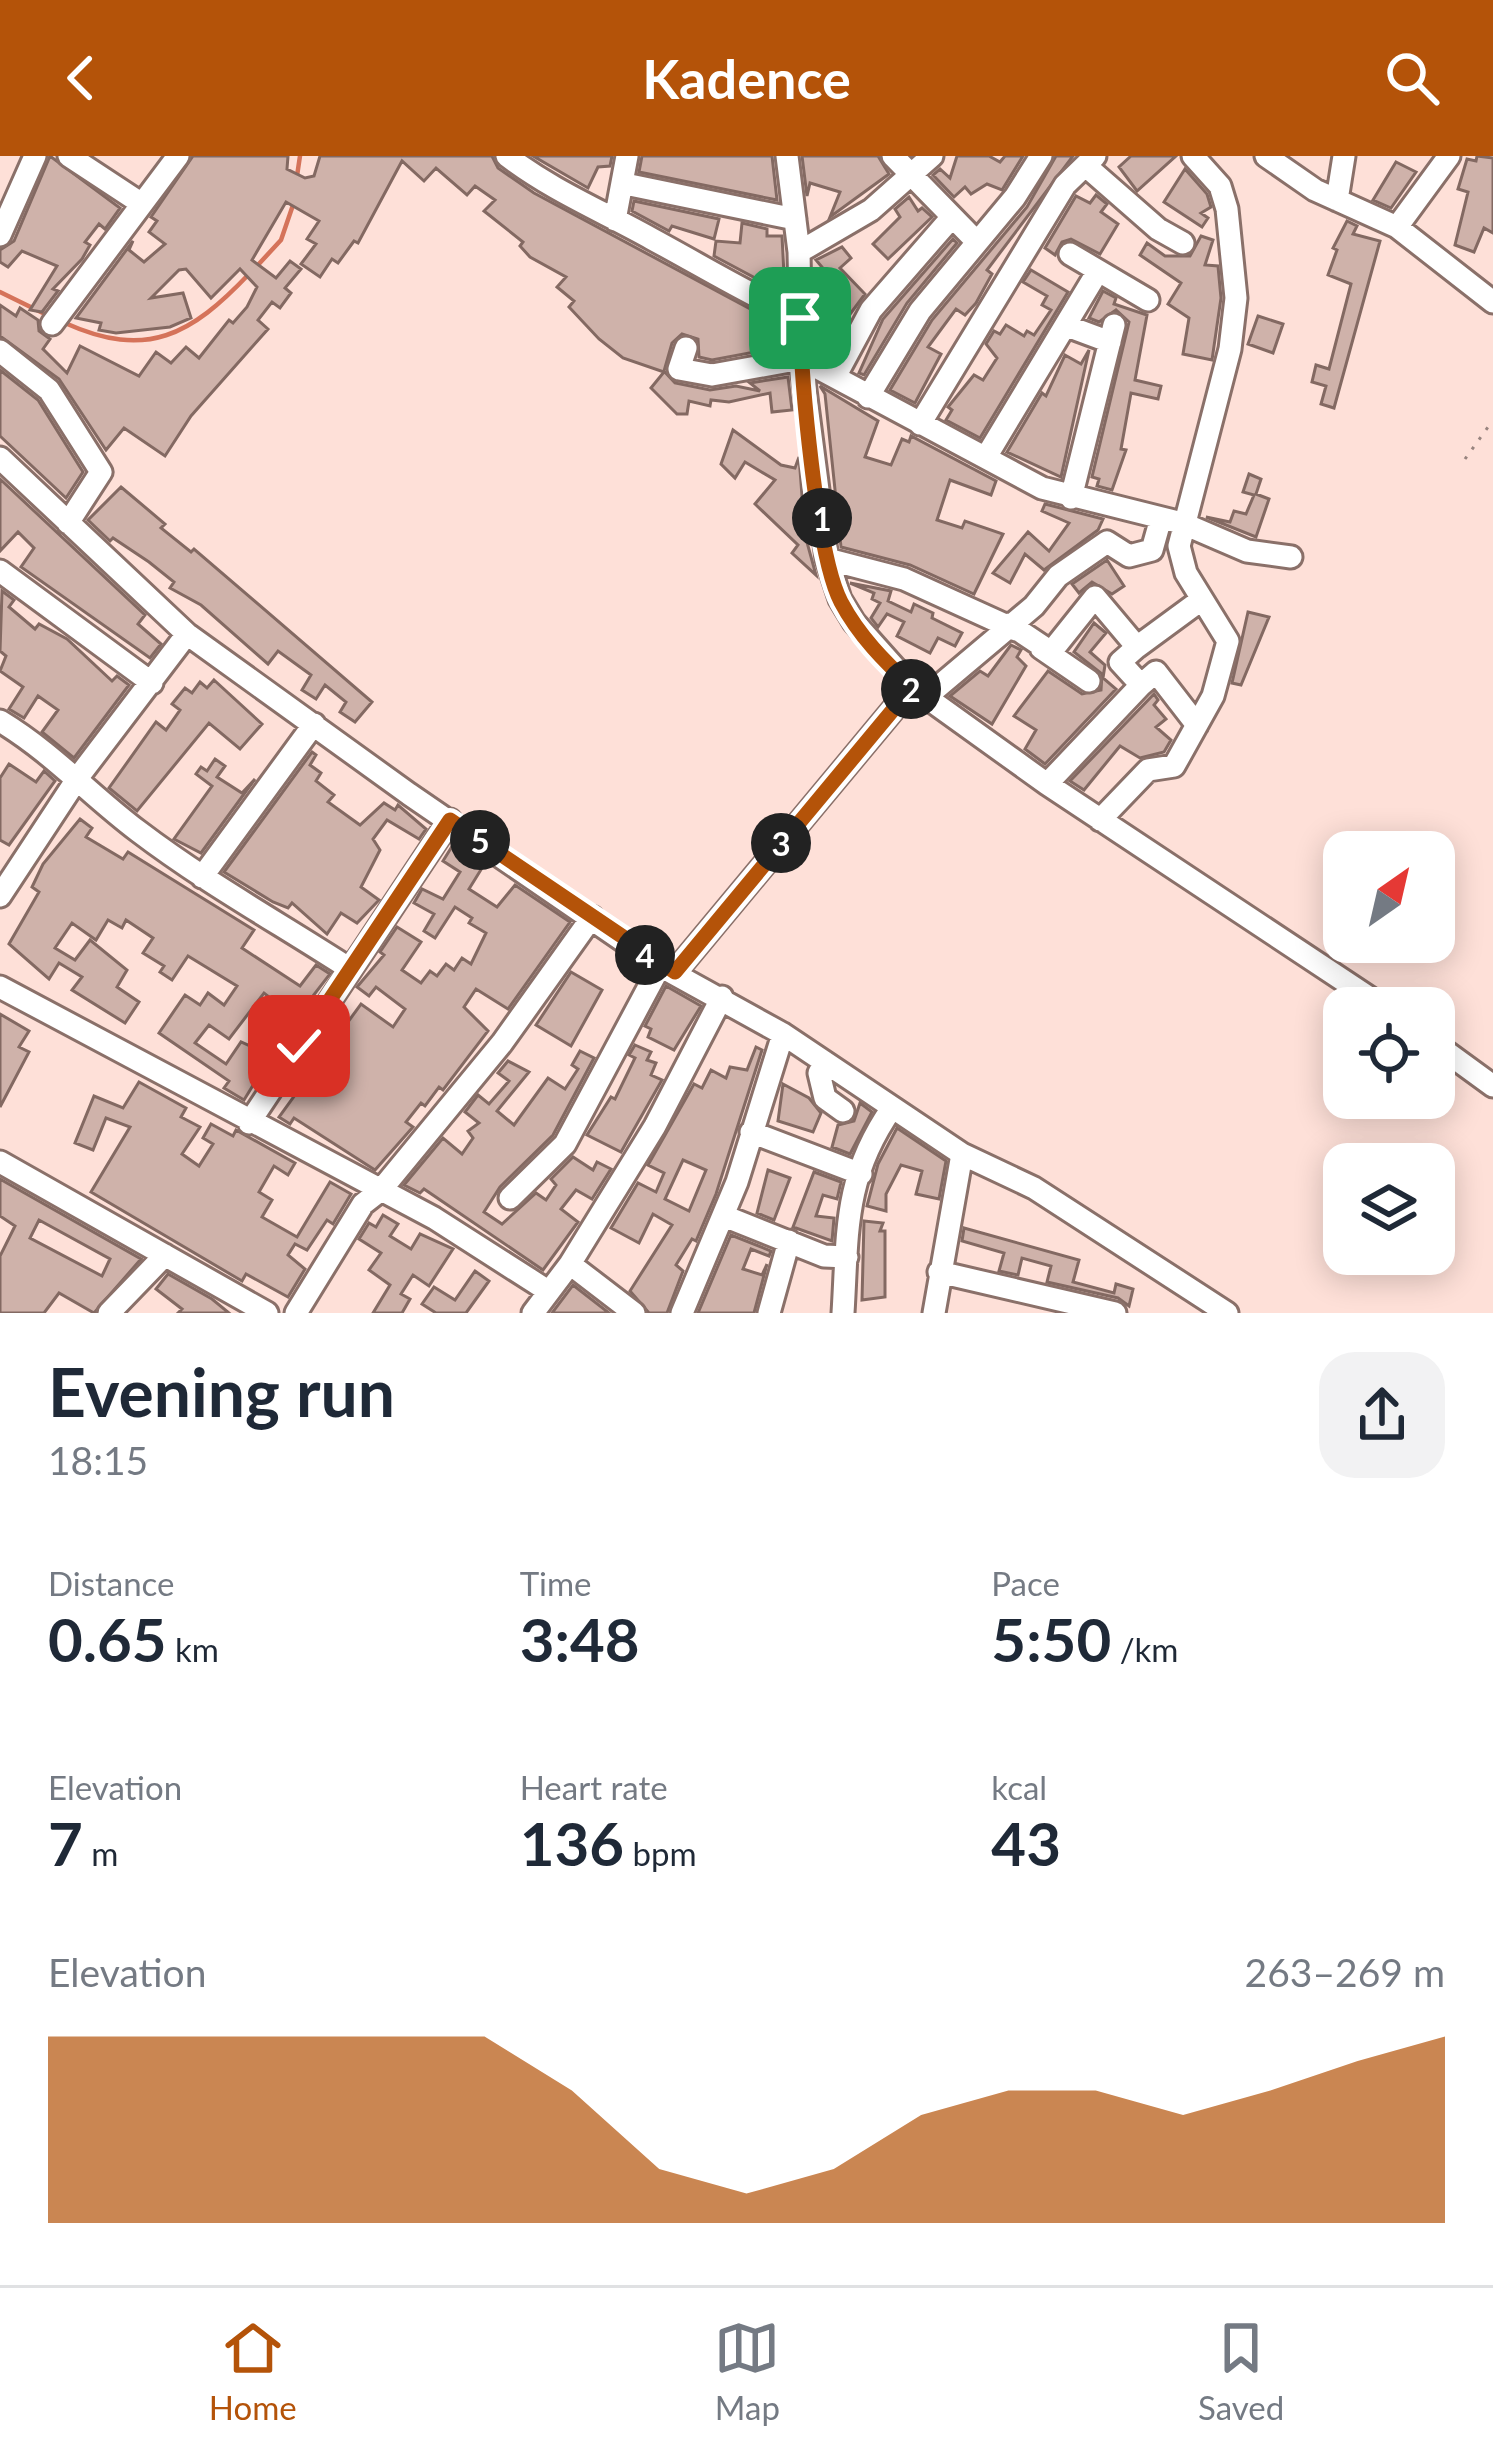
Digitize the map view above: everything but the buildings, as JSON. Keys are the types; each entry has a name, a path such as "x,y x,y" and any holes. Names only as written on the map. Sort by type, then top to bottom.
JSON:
{"street":[{"path":"0,235 35,156"},
{"path":"69,156 142,204"},
{"path":"56,318 178,156"},
{"path":"507,156 544,184 724,283 800,318"},
{"path":"615,220 627,156"},
{"path":"787,156 799,252 801,358 826,559 839,599 854,622 919,692 1047,784 1353,987"},
{"path":"893,156 976,241"},
{"path":"799,252 871,210 932,156"},
{"path":"868,397 920,310 1015,197 1041,156"},
{"path":"510,1198 565,1144 668,969 919,692 1010,624 1099,544 1107,542 1129,556 1152,550 1172,520 1230,349 1236,298 1228,209 1220,186 1193,156"},
{"path":"1266,156 1336,200 1396,227 1490,293"},
{"path":"1336,200 1344,156"},
{"path":"1396,227 1450,156"},
{"path":"920,424 1065,184 1090,161 1159,230 1183,242"},
{"path":"625,184 795,219"},
{"path":"835,377 871,310 952,218"},
{"path":"1070,254 1148,300"},
{"path":"986,457 1098,271"},
{"path":"1067,326 1112,334 1071,498"},
{"path":"686,348 679,369 712,375 801,358 920,424 1071,498 1172,520 1247,551 1291,556"},
{"path":"0,351 49,390 101,472 68,524"},
{"path":"0,458 187,634 450,820 668,969 783,1034 962,1154 1034,1188 1227,1313"},
{"path":"1100,820 1148,770 1174,766 1213,696 1228,641 1186,573 1172,520"},
{"path":"826,559 904,579 1010,624 1051,652 1095,597 1138,647"},
{"path":"0,571 152,682"},
{"path":"1141,685 1120,662 1201,600"},
{"path":"1010,624 1089,681"},
{"path":"0,896 79,776 187,634"},
{"path":"1047,784 1156,672 1198,724"},
{"path":"0,721 79,776 93,796 202,877 350,969"},
{"path":"202,877 314,724"},
{"path":"249,1123 450,820"},
{"path":"296,1313 363,1204 381,1190 502,1043 592,916"},
{"path":"0,987 381,1190 548,1291"},
{"path":"533,1313 570,1264 655,1126 722,998"},
{"path":"682,1313 724,1216 783,1034"},
{"path":"1455,1058 1493,1086"},
{"path":"825,1062 819,1073 825,1098 843,1111"},
{"path":"843,1313 846,1212 892,1108"},
{"path":"752,1132 861,1174"},
{"path":"934,1313 962,1154"},
{"path":"0,1162 267,1313"},
{"path":"724,1216 824,1256 847,1258"},
{"path":"769,1313 789,1241"},
{"path":"109,1313 165,1255"},
{"path":"570,1264 634,1313"},
{"path":"940,1271 1115,1313"}],"path":[{"path":"1465,459 1493,420"}],"waterway":[{"path":"297,176 300,156"},
{"path":"257,266 281,240 293,205"},
{"path":"65,323 120,340 166,335 207,313 249,274"},
{"path":"0,292 49,316"}],"route":[{"path":"299,1046 450,820 675,972 912,687 854,622 839,599 826,559 800,318"}]}
